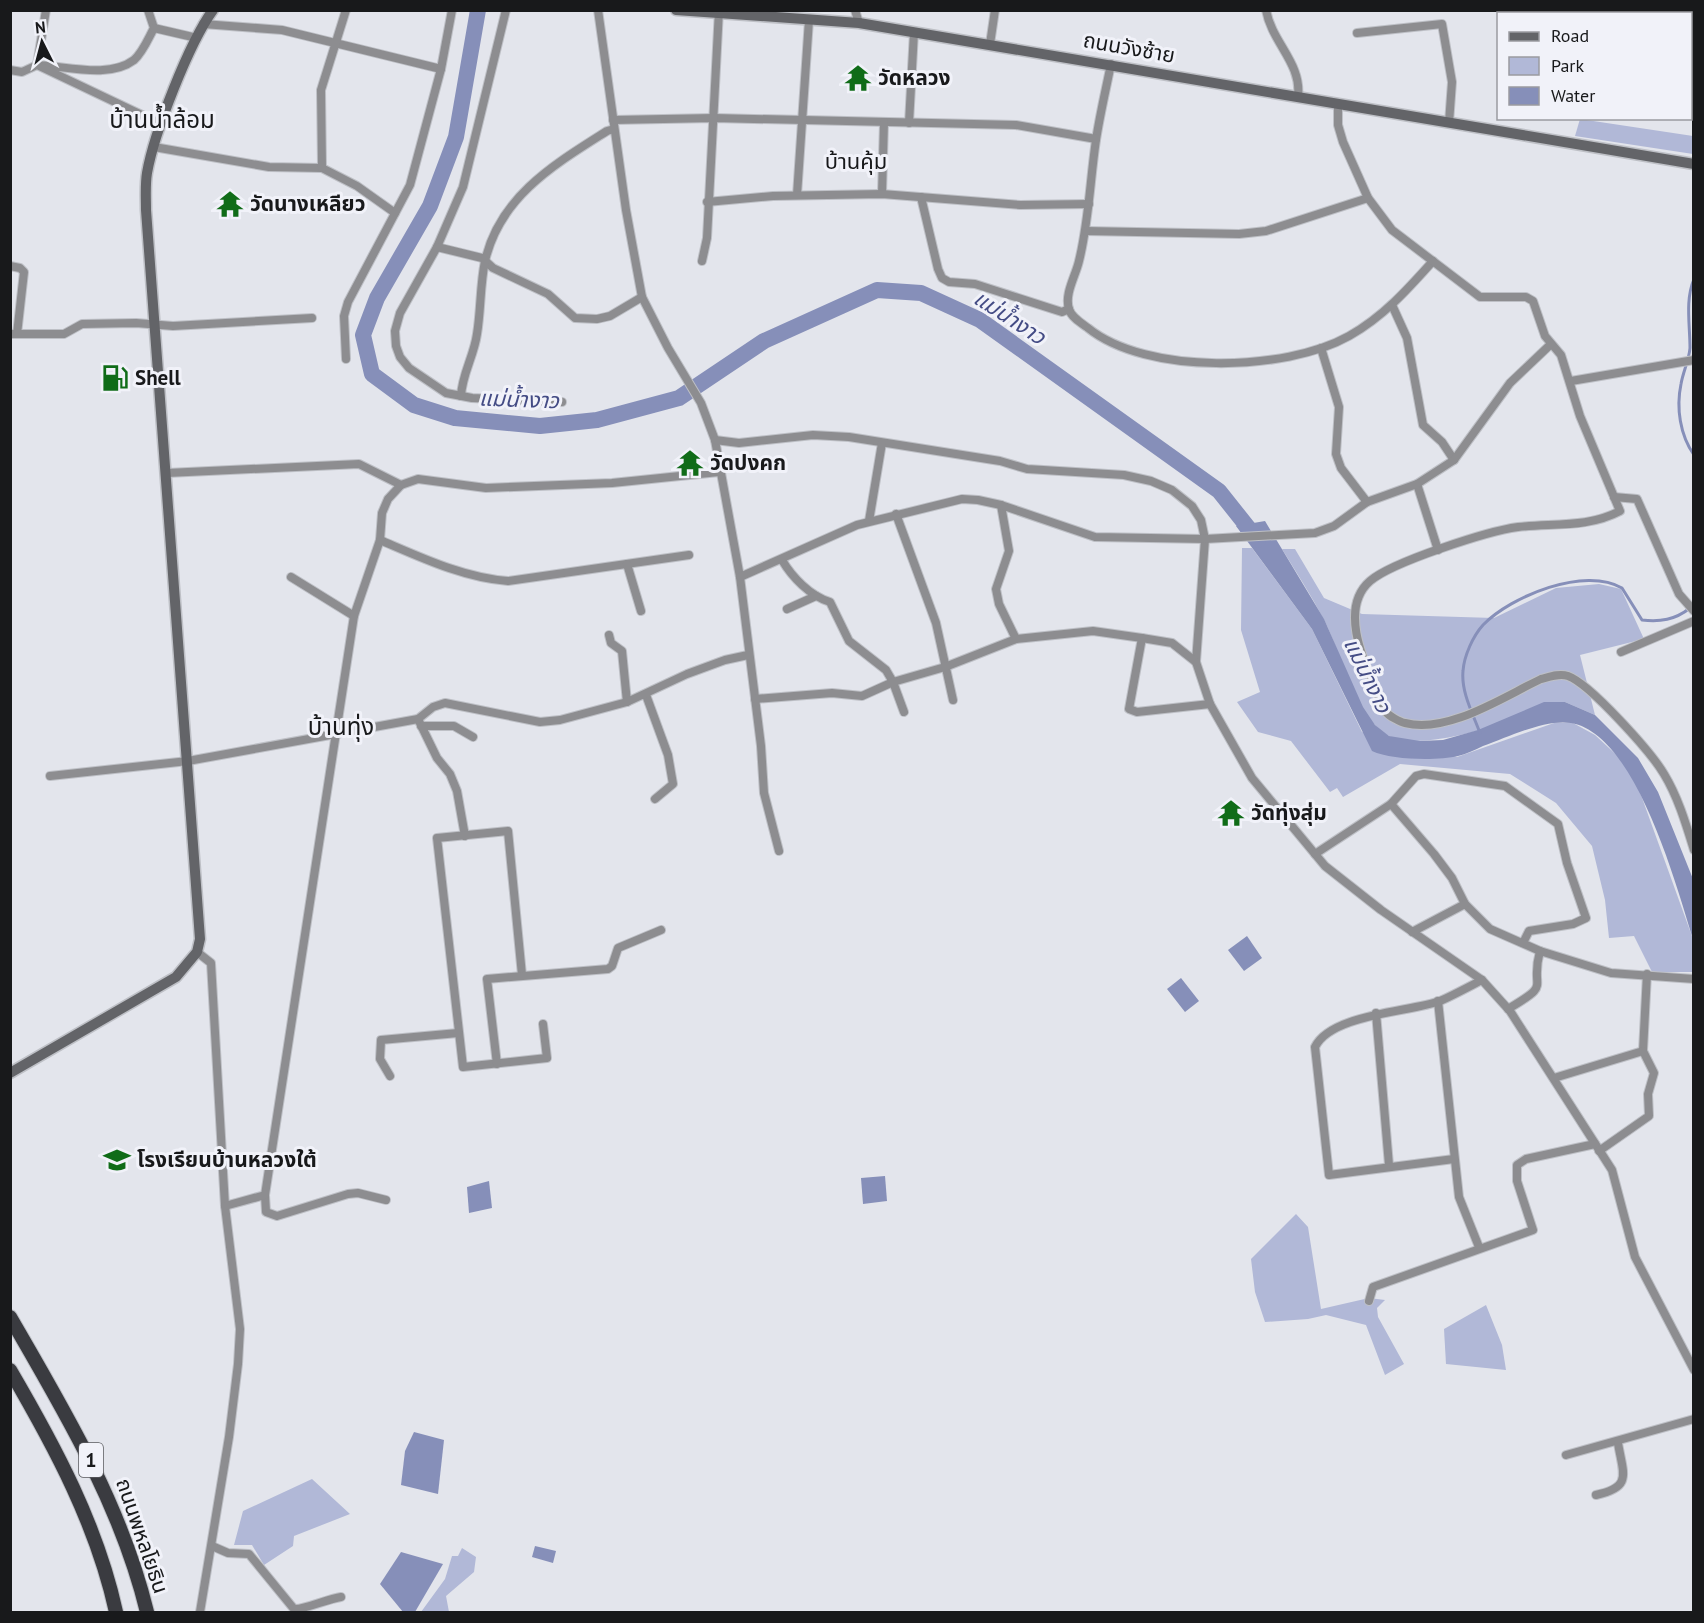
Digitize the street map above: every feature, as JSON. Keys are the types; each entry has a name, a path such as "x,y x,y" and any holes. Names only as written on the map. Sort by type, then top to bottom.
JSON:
{"highway":[{"name":"ถนนพหลโยธิน","path":"10,1317 72,1423 103,1486 129,1551 147,1612"},
{"name":"1","path":"10,1370 51,1439 74,1486 97,1546 116,1612"}],"main road":[{"path":"12,1071 176,977 198,952 200,939 188,761 146,210 147,174 161,124 203,24 213,10"},
{"name":"ถนนวังซ้าย","path":"676,10 859,23 1694,164"}],"street":[{"path":"38,65 46,10"},
{"path":"10,70 22,72 38,65 81,69 125,65 136,58 154,28 148,10"},
{"path":"322,168 321,90 346,10"},
{"path":"346,359 344,316 348,302 410,185 441,69 452,10"},
{"path":"506,10 463,187 437,247 400,313 395,331 396,346 400,357 409,368 446,393 461,396 562,402"},
{"path":"598,10 613,125 642,297 668,348 701,403 715,440 719,472 740,577 764,793 779,851"},
{"path":"855,10 859,23"},
{"path":"990,44 995,10"},
{"path":"1266,10 1268,23 1300,82 1298,97"},
{"path":"702,261 707,238 707,202 719,12"},
{"path":"797,195 809,20"},
{"path":"203,24 282,30 441,69"},
{"path":"1357,33 1443,24 1452,82 1449,123"},
{"path":"154,28 197,38"},
{"path":"909,123 914,32"},
{"path":"1111,64 1096,139 1086,231 1069,294 1069,309 1076,319 1096,335 1116,346 1175,360 1209,362 1263,359 1321,348 1348,336 1392,305 1433,261"},
{"path":"38,65 161,124"},
{"path":"1338,104 1338,125 1368,198 1402,240 1480,297 1526,297 1533,301 1545,336 1561,355 1571,381 1580,416 1620,511 1609,517 1587,523 1515,527 1438,550 1377,576 1368,583 1360,592 1355,607 1355,625 1369,673 1386,712 1404,723 1425,725 1448,722 1541,679 1555,675 1568,676 1616,715 1663,772 1684,819 1694,850"},
{"path":"461,396 477,337 485,261 495,233 507,213 543,171 613,125 714,118 1016,125 1096,139"},
{"path":"882,194 884,122"},
{"path":"154,147 269,167 322,168 357,186 395,213"},
{"path":"707,202 797,195 882,194 1020,206 1089,204"},
{"path":"921,197 942,278 949,282 975,284 1016,295 1062,312 1069,309"},
{"path":"1086,231 1239,234 1285,226 1368,198"},
{"path":"437,247 485,261 493,268 548,294 575,318 597,319 610,316 642,297"},
{"path":"10,267 20,268 24,272 14,334 64,334 82,324 173,326 312,318"},
{"path":"1392,305 1407,338 1423,425 1442,442 1454,460"},
{"path":"740,577 782,560 838,532 869,521 962,499 1001,506 1095,537 1205,539 1315,533 1334,526 1367,502 1417,484 1454,460 1510,383 1551,344"},
{"path":"1321,348 1339,407 1336,454 1341,468 1367,502"},
{"path":"1571,381 1693,360"},
{"path":"715,440 739,443 830,435 1000,462 1027,469 1124,475 1151,481 1172,490 1192,506 1201,520 1205,539 1196,662 1210,704 1252,778 1325,866 1412,932 1482,980 1508,1009 1611,1170 1635,1257 1694,1370"},
{"path":"869,521 882,444"},
{"path":"167,473 359,464 401,485"},
{"path":"386,1200 358,1193 348,1194 277,1216 267,1212 265,1195 354,616 380,540 382,513 388,499 401,485 418,479 486,488 600,484 719,472"},
{"path":"1417,484 1438,550"},
{"path":"1614,497 1637,499 1644,509 1663,563 1679,594 1694,611"},
{"path":"1001,506 1009,551 996,589 999,604 1016,639"},
{"path":"896,514 936,623 953,700"},
{"path":"380,540 432,562 500,580 689,555"},
{"path":"782,560 788,571 816,596 830,602 849,640 875,660 893,682 904,712"},
{"path":"627,564 640,611"},
{"path":"291,577 354,616"},
{"path":"787,609 816,596"},
{"path":"1621,652 1694,621"},
{"path":"755,699 832,693 862,696 893,682 945,667 1016,639 1093,631 1172,643 1196,662"},
{"path":"609,636 611,643 622,651 627,702"},
{"path":"1142,638 1129,709 1137,712 1210,704"},
{"path":"420,723 434,707 445,703 540,722 627,702 706,667 748,656"},
{"path":"646,695 668,754 674,784 655,799"},
{"path":"50,776 188,761 337,732 420,723 454,726 473,736"},
{"path":"420,723 457,791 465,836"},
{"path":"1315,854 1391,804 1416,776 1424,774 1505,786 1558,824 1567,863 1587,918 1573,924 1530,931 1523,943"},
{"path":"1391,804 1434,854 1465,904 1490,929 1540,951 1611,973 1694,979"},
{"path":"522,975 508,831 437,838 463,1067 547,1058 543,1024"},
{"path":"1412,932 1465,904"},
{"path":"497,1064 486,979 608,969 612,966 618,948 661,930"},
{"path":"1508,1009 1534,994 1538,988 1540,951"},
{"path":"198,952 211,963 225,1206 239,1320 238,1364 212,1546 200,1612"},
{"path":"1369,1301 1373,1287 1479,1247 1533,1230 1517,1181 1517,1165 1526,1159 1597,1147 1649,1116 1648,1094 1654,1073 1643,1051 1647,974"},
{"path":"1454,1159 1389,1165 1329,1175 1315,1047 1318,1040 1331,1032 1376,1013 1438,1001 1482,980"},
{"path":"1438,1001 1459,1197 1479,1247"},
{"path":"1376,1013 1389,1165"},
{"path":"390,1076 380,1059 381,1040 458,1033"},
{"path":"1554,1078 1643,1051"},
{"path":"225,1206 265,1195"},
{"path":"1566,1455 1618,1443 1694,1419"},
{"path":"1596,1495 1612,1492 1622,1485 1618,1443"},
{"path":"212,1546 228,1554 249,1554 294,1609 302,1610 319,1600 340,1597"}],"green space":[{"path":"1580,120 1587,120 1693,136 1693,154 1575,136"},
{"path":"1242,548 1252,548 1312,629 1362,732 1457,757 1554,723 1573,723 1595,735 1622,760 1637,784 1693,939 1693,972 1652,972 1634,936 1609,938 1605,900 1592,846 1556,803 1510,774 1400,764 1343,797 1337,788 1330,792 1291,741 1258,732 1237,702 1260,692 1241,630"},
{"path":"1282,549 1295,549 1324,598 1362,614 1494,618 1556,588 1599,584 1621,589 1644,639 1580,655 1595,715 1565,702 1475,731 1425,741 1404,740 1387,735 1366,714 1350,683 1324,620"},
{"path":"1296,1214 1308,1227 1321,1309 1369,1298 1385,1300 1377,1308 1378,1317 1404,1364 1385,1375 1366,1325 1326,1315 1308,1319 1265,1322 1255,1292 1251,1259"},
{"path":"1486,1305 1502,1345 1506,1370 1446,1364 1444,1329"},
{"path":"312,1479 350,1514 294,1536 293,1546 264,1565 252,1545 234,1545 243,1511"},
{"path":"462,1548 476,1557 474,1572 446,1596 449,1612 421,1612 445,1579 452,1556 458,1556"}],"water":[{"path":"1265,521 1324,619 1363,707 1375,725 1389,736 1420,741 1443,740 1478,730 1544,702 1565,702 1595,715 1638,758 1658,792 1693,879 1693,939 1676,884 1650,815 1634,782 1615,754 1594,733 1571,723 1561,722 1538,726 1449,758 1402,758 1372,751 1312,629 1236,526"},
{"path":"1247,936 1262,958 1244,971 1228,950"},
{"path":"1181,978 1199,1001 1185,1012 1167,989"},
{"path":"885,1176 887,1201 863,1204 861,1178"},
{"path":"489,1181 492,1208 469,1213 467,1187"},
{"path":"414,1432 444,1440 438,1494 401,1485 405,1451"},
{"path":"535,1546 556,1551 553,1563 532,1557"},
{"path":"401,1552 443,1564 415,1612 403,1612 380,1584"}],"waterway":[{"name":"แม่น้ำงาว","path":"478,10 456,137 430,206 377,298 363,335 372,374 414,405 455,418 540,426 597,420 679,398 764,341 877,290 921,293 980,320 1219,491 1258,540"},
{"path":"1694,279 1689,304 1690,348 1679,402 1682,430 1694,455"},
{"path":"1480,733 1464,687 1465,659 1473,640 1483,625 1511,604 1549,587 1589,580 1607,582 1622,588 1642,620 1667,619 1690,608"}],"place":[{"name":"วัดหลวง","path":"858,78"},
{"name":"วัดนางเหลียว","path":"230,204"},
{"name":"Shell","path":"115,378"},
{"name":"วัดปงคก","path":"690,463"},
{"name":"วัดทุ่งสุ่ม","path":"1231,813"},
{"name":"โรงเรียนบ้านหลวงใต้","path":"117,1160"}],"district":[{"name":"บ้านน้ำล้อม","path":"162,120"},
{"name":"บ้านคุ้ม","path":"856,161"},
{"name":"บ้านทุ่ง","path":"341,727"}]}
